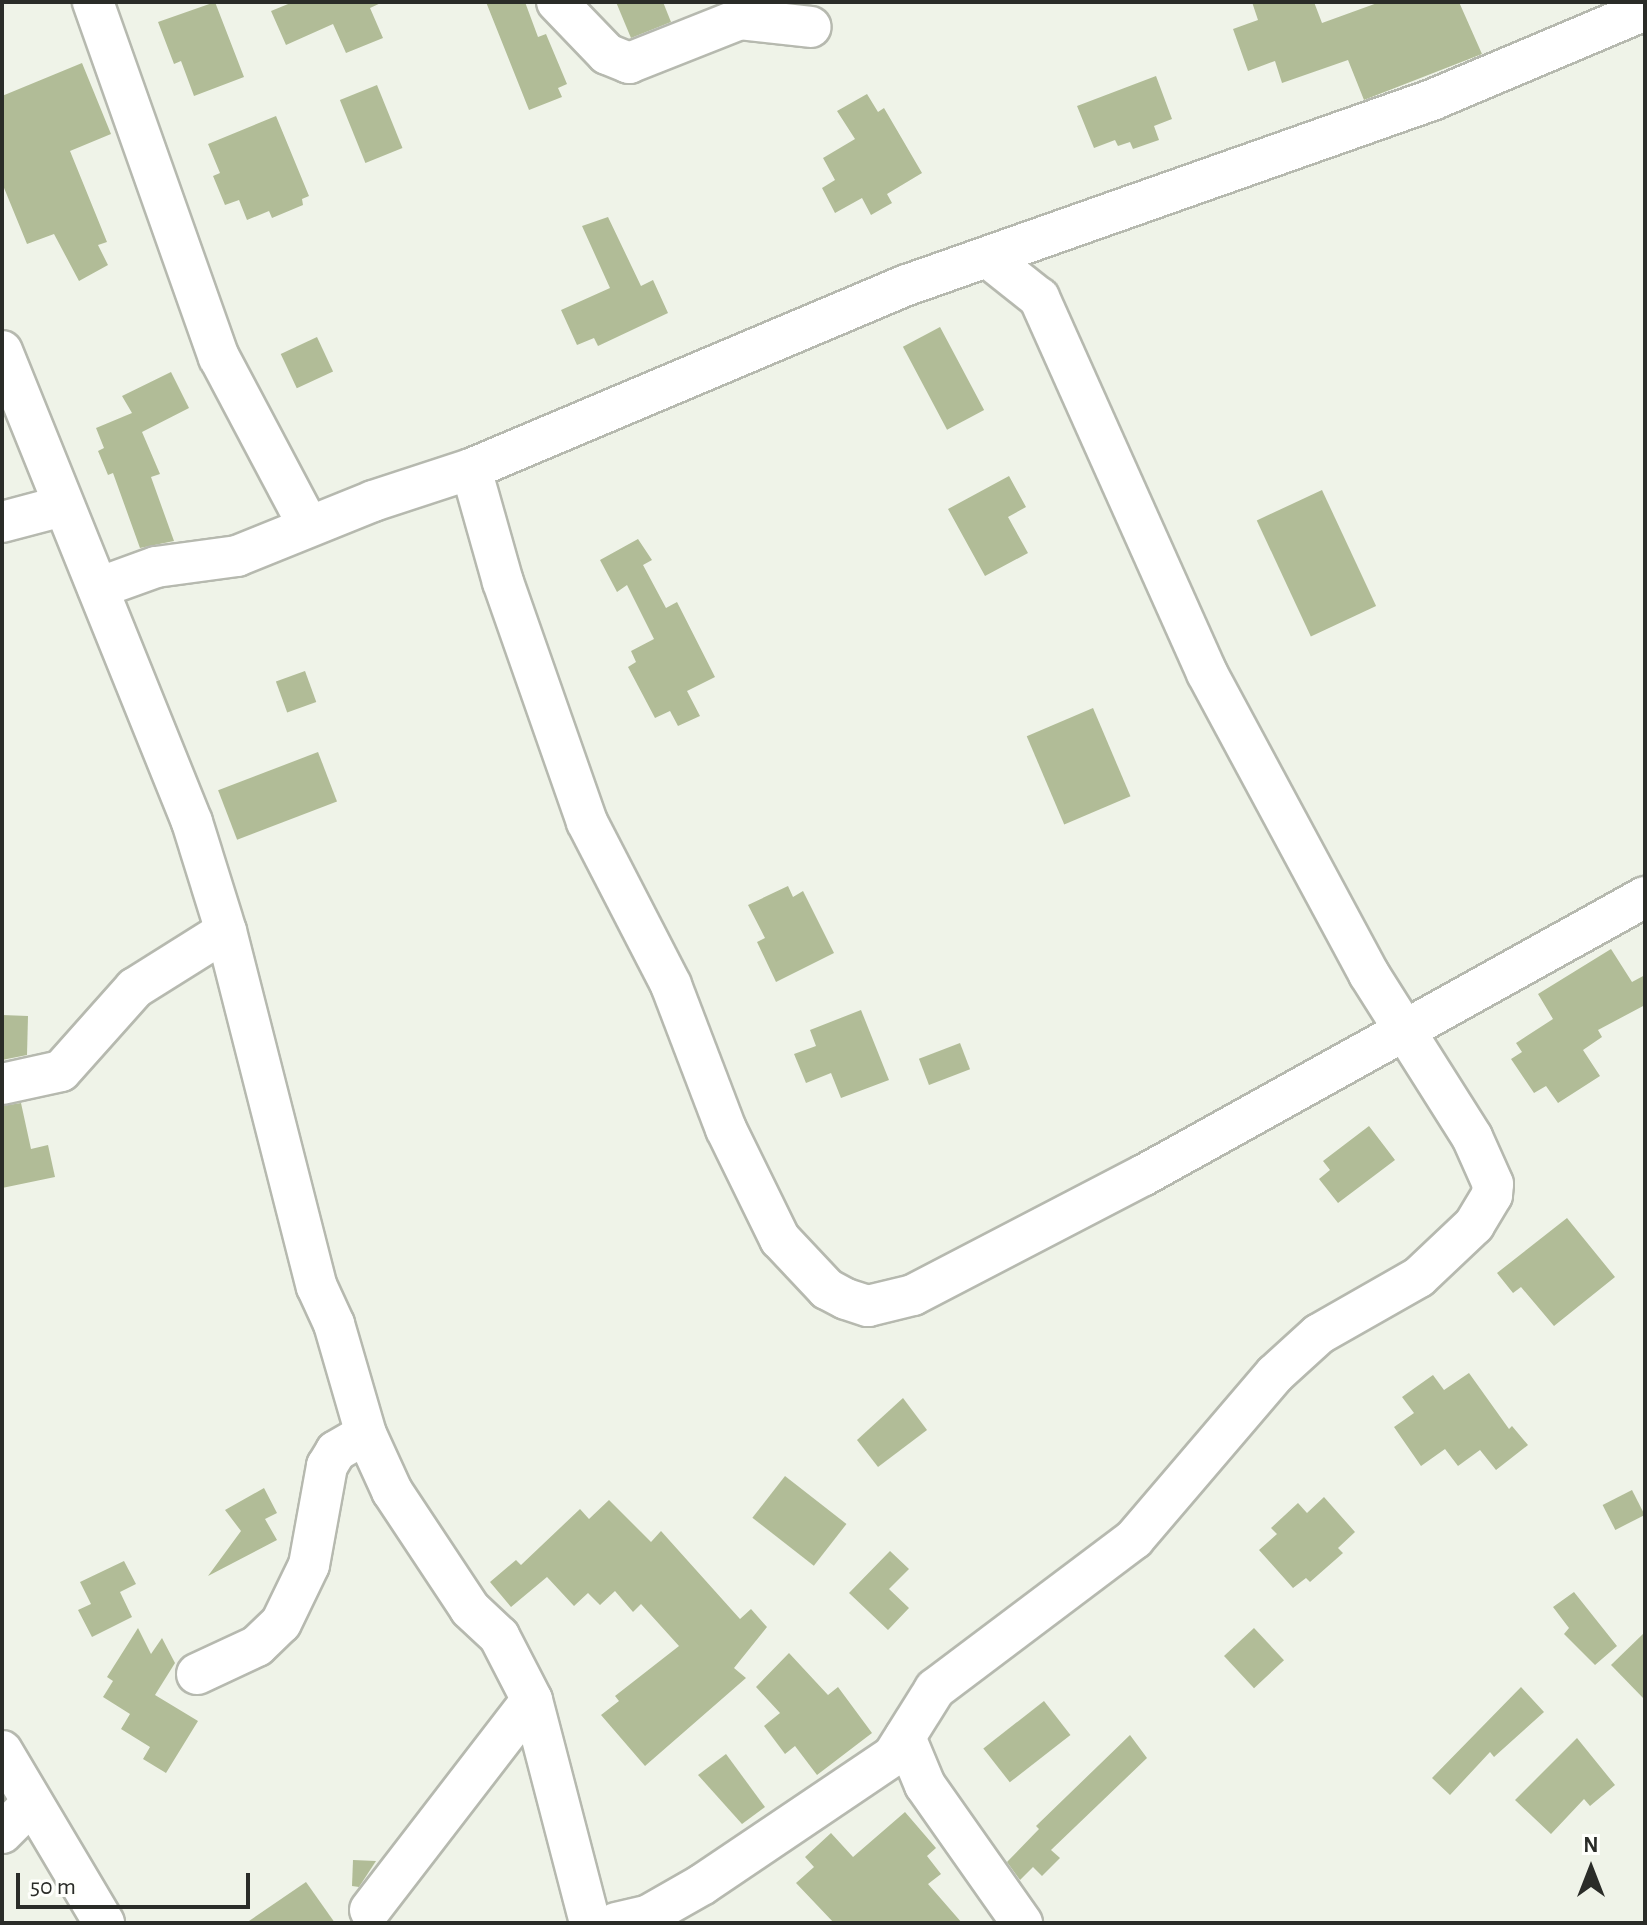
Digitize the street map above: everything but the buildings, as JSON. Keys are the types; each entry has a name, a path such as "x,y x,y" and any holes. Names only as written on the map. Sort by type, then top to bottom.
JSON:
{"street":[{"path":"93,2 219,357 308,525"},
{"path":"557,2 607,54 629,63 740,19 811,27"},
{"path":"98,588 156,567 237,556 308,525 471,469 907,285 990,259 1445,96 1645,10"},
{"path":"1039,298 1043,239"},
{"path":"616,1923 660,1910 753,1852 893,1756 924,1704 950,1676 1134,1539 1275,1374 1319,1334 1419,1277 1474,1225 1493,1184 1472,1137 1369,974 1207,673 1039,298 990,259"},
{"path":"2,351 192,822 226,931 317,1287 334,1324 366,1434 392,1491 470,1609 499,1636 532,1700 590,1923"},
{"path":"471,469 503,582 587,822 671,985 726,1129 780,1239 827,1289 868,1306 913,1295 1144,1175 1645,897"},
{"path":"2,522 62,506"},
{"path":"2,1084 61,1071 135,988 226,931"},
{"path":"197,1674 257,1646 281,1623 309,1565 327,1466 336,1451 366,1434"},
{"path":"370,1910 509,1724 532,1700"},
{"path":"905,1737 925,1785 1022,1923"},
{"path":"2,1751 104,1923"},
{"path":"2,1833 31,1804"}]}
